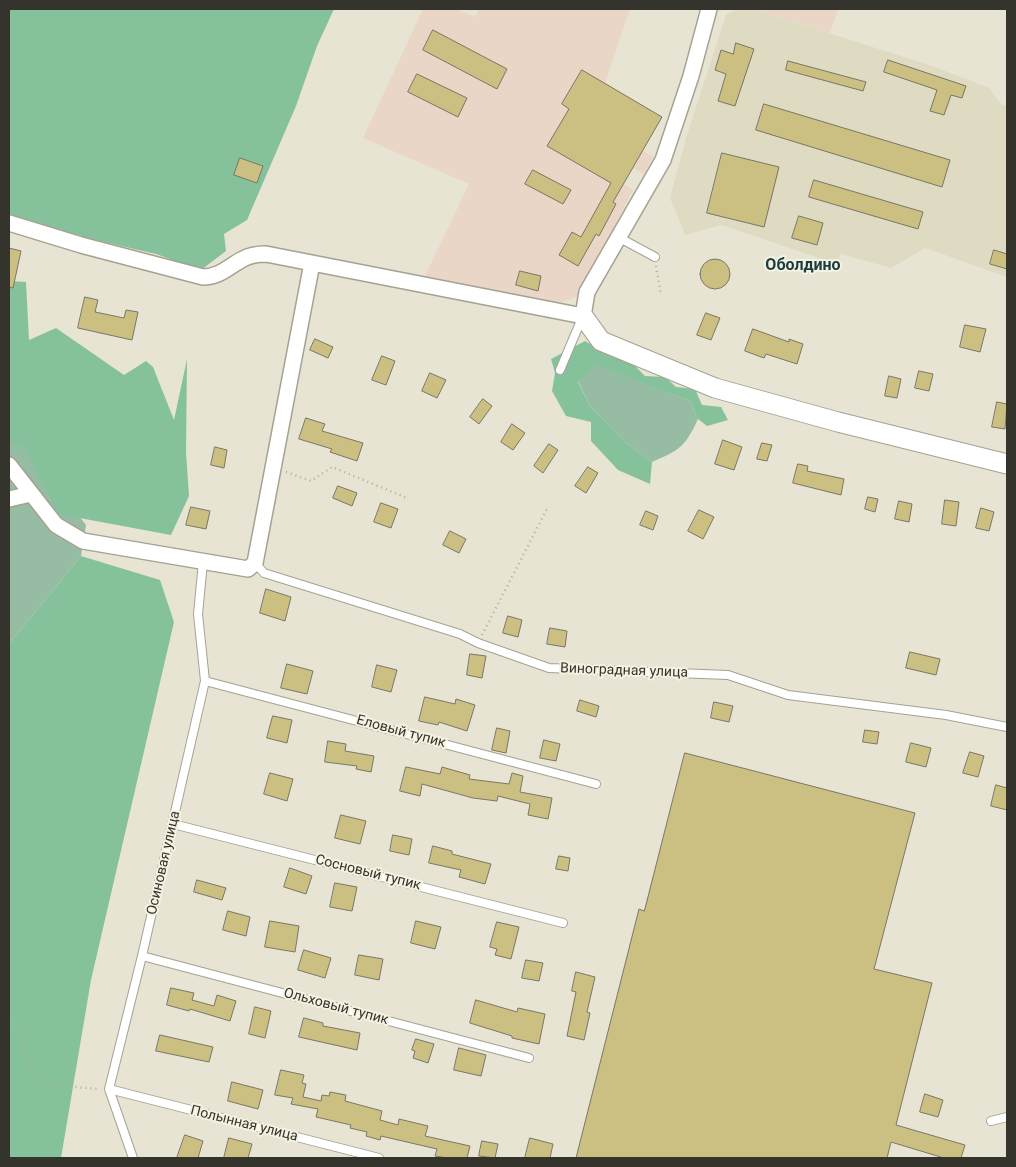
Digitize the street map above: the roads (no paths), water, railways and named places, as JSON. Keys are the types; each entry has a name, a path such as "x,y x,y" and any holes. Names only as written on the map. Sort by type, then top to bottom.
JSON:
{"street":[{"path":"583,316 587,292 663,160 691,76 709,9"},
{"path":"9,223 80,245 203,277 212,277 255,254 266,254 583,316 601,341 715,388 838,422 1007,464"},
{"path":"9,465 56,525 83,541 248,569 255,563 312,263"},
{"path":"9,499 31,494"}],"lane":[{"path":"618,237 655,257"},
{"path":"560,370 583,316"},
{"name":"Осиновая улица","path":"109,1089 142,956 205,681 198,614 203,562"},
{"name":"Виноградная улица","path":"255,563 264,573 460,634 478,643 549,668 728,675 788,695 946,715 1007,727"},
{"name":"Еловый тупик","path":"205,681 596,784"},
{"name":"Сосновый тупик","path":"173,824 563,923"},
{"name":"Ольховый тупик","path":"142,956 529,1058"},
{"path":"109,1089 134,1158"},
{"name":"Полынная улица","path":"109,1089 379,1158"},
{"path":"992,1121 1007,1117"}],"district":[{"name":"Оболдино","path":"803,266"}]}
